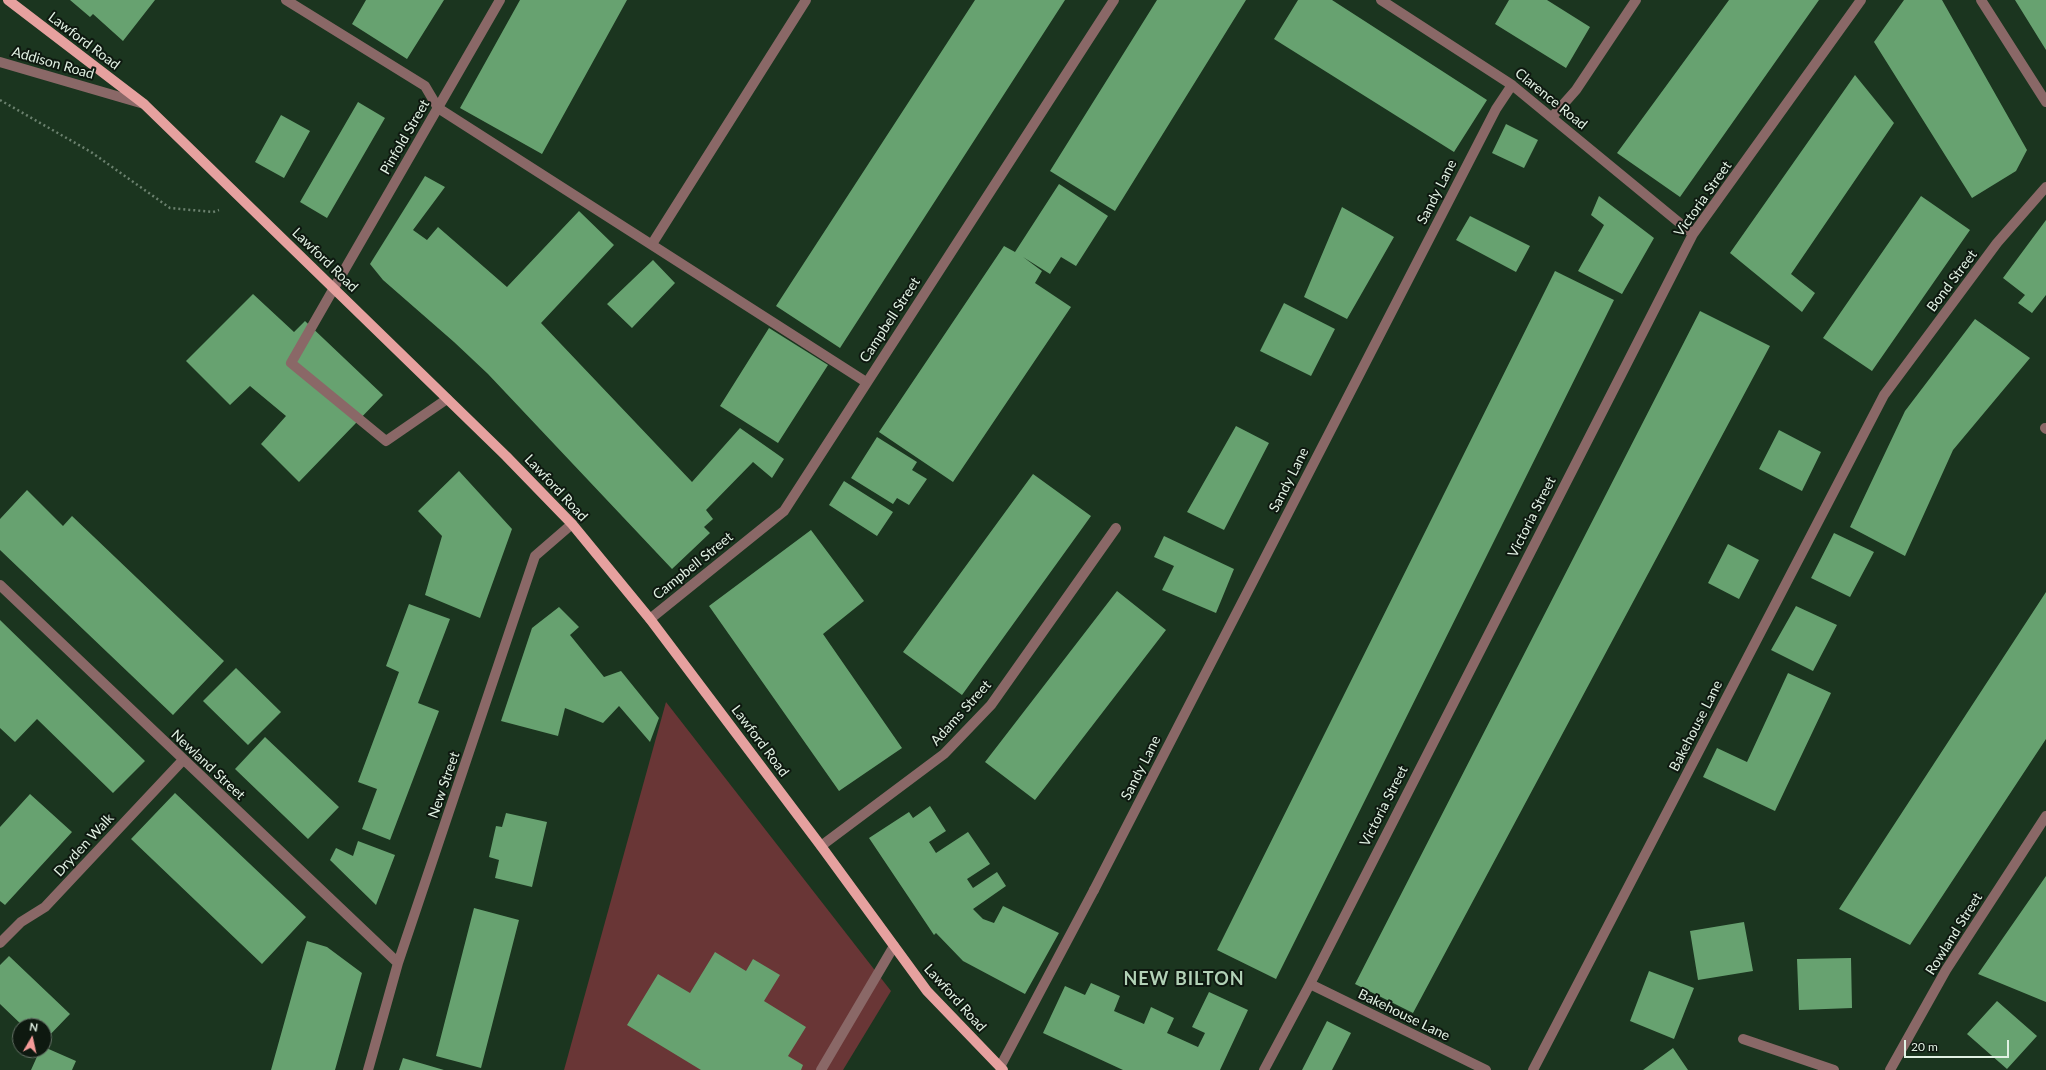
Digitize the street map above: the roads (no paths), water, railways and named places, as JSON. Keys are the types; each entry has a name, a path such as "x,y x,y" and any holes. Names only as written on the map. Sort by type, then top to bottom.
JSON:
{"main road":[{"name":"Lawford Road","path":"8,0 144,104 334,288 572,524 650,619 821,846 927,991 1001,1068"}],"street":[{"path":"286,0 425,86 438,108 866,382"},
{"name":"Pinfold Street","path":"447,399 386,441 291,363 500,0"},
{"path":"652,244 806,0"},
{"name":"Campbell Street","path":"650,619 784,511 1114,0"},
{"name":"Clarence Road","path":"1381,0 1512,85 1693,234"},
{"path":"1552,117 1576,90 1636,0"},
{"name":"Victoria Street","path":"1264,1070 1310,984 1693,234 1861,0"},
{"path":"1981,0 2046,102"},
{"name":"Addison Road","path":"0,62 144,104"},
{"name":"Sandy Lane","path":"1001,1068 1496,108 1512,85"},
{"name":"Bond Street","path":"1884,395 1997,243 2046,187"},
{"name":"Bakehouse Lane","path":"1533,1070 1884,395"},
{"name":"New Street","path":"368,1070 398,963 535,556 572,524"},
{"name":"Adams Street","path":"821,846 944,754 991,704 1116,528"},
{"name":"Newland Street","path":"0,585 398,963"},
{"name":"Dryden Walk","path":"0,943 21,922 45,907 183,760"},
{"name":"Rowland Street","path":"1890,1070 1946,970 2046,816"},
{"path":"821,1070 894,946"},
{"name":"Bakehouse Lane","path":"1310,984 1486,1070"},
{"path":"1743,1039 1834,1070"}],"district":[{"name":"NEW BILTON","path":"1184,979"}]}
